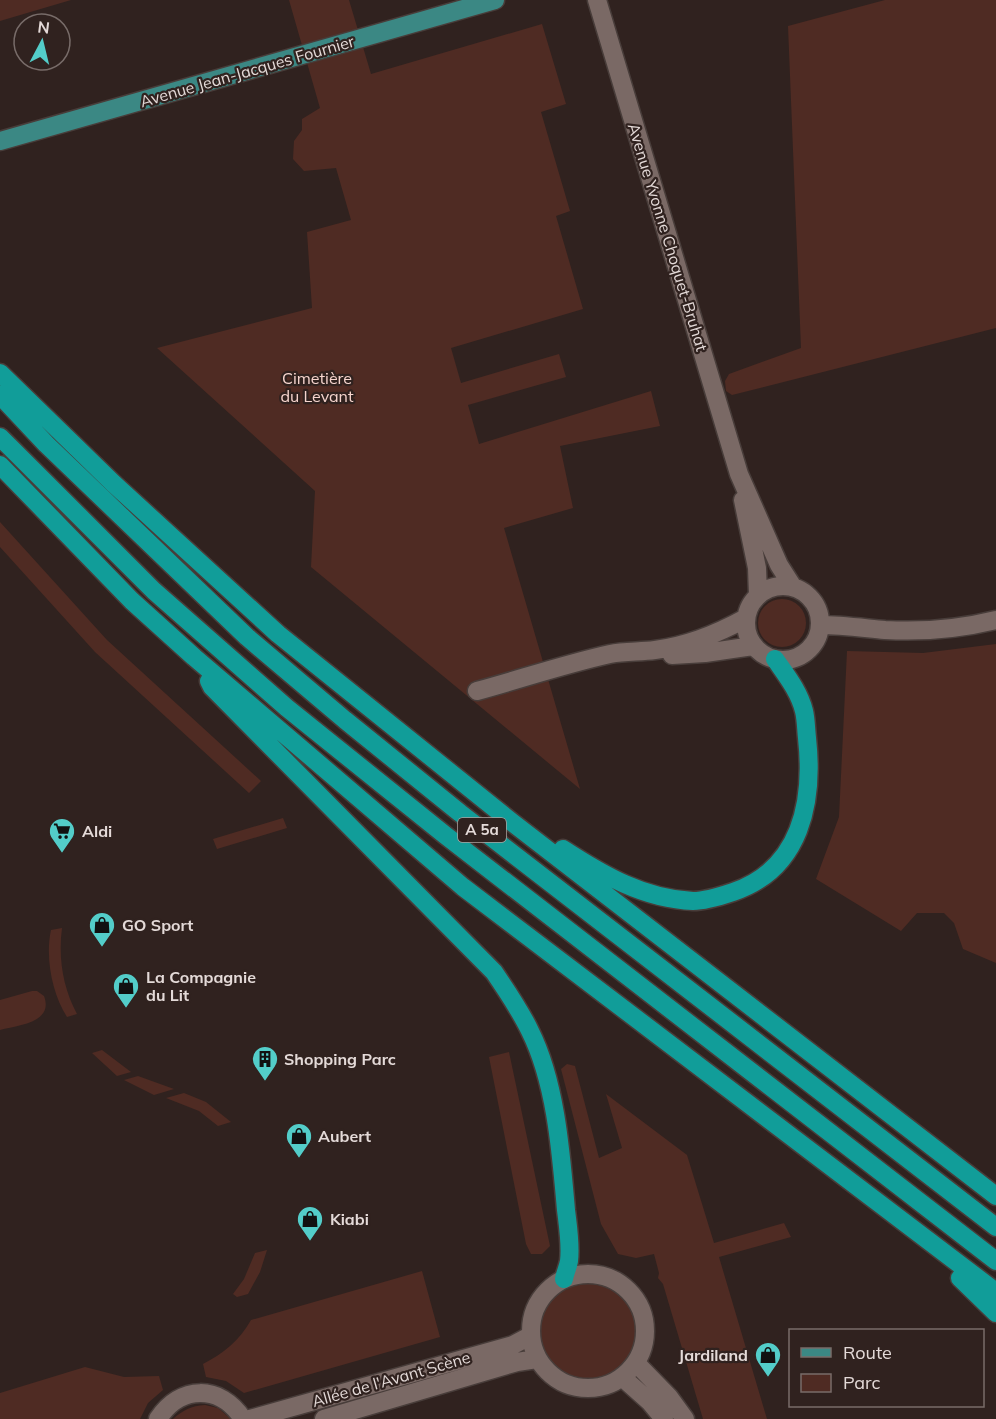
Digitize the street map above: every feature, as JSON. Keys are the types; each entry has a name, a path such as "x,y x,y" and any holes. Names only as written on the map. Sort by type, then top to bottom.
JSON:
{"highway":[{"path":"0,373 114,484 278,634 513,824 996,1196"},
{"name":"A 5a","path":"0,395 46,444 230,621 345,720 460,813 996,1227"},
{"name":"A 5a","path":"0,437 154,591 287,708 445,835 996,1262"},
{"path":"0,465 132,601 194,657 463,887 996,1292"},
{"path":"194,657 212,687 494,972 512,1000 531,1032 551,1097 562,1167 569,1241 569,1261 564,1279"},
{"path":"513,824 535,830 600,873 629,887 662,897 695,901 719,897 744,888 767,874 780,861 798,834 807,808 809,783 809,753 804,710 796,691 775,659"},
{"path":"946,1157 971,1167 996,1184"},
{"path":"912,1227 935,1257 996,1313"}],"main road":[{"name":"Avenue Jean-Jacques Fournier","path":"0,141 495,0"}],"street":[{"name":"Avenue Yvonne Choquet-Bruhat","path":"597,0 739,474 779,565 793,587"},
{"name":"Avenue Yvonne Choquet-Bruhat","path":"739,474 745,516 757,568 758,595"},
{"path":"781,586 793,587 813,601 820,625 817,637 810,648 794,658 775,659 763,654 753,646 746,628 746,618 752,602 758,595 781,586"},
{"path":"477,691 610,654 687,644 746,618"},
{"path":"820,625 925,630 972,626 996,620"},
{"path":"653,650 670,655 687,655 753,646"},
{"path":"580,1274 598,1274 614,1280 628,1290 640,1306 645,1325 644,1345 636,1363 623,1378 602,1387 579,1389 562,1383 548,1373 537,1359 530,1336 531,1318 538,1302 549,1288 564,1279 580,1274"},
{"name":"Allée de l'Avant Scène","path":"250,1419 513,1345 530,1336"},
{"name":"Allée de l'Avant Scène","path":"324,1419 517,1362 537,1359"},
{"path":"636,1363 669,1397 685,1419"},
{"path":"623,1378 650,1402 664,1419"},
{"path":"158,1419 165,1408 177,1398 198,1393 223,1399 236,1409 243,1419"}],"green space":[{"path":"0,0 71,0 30,12 12,12 12,17 0,21"},
{"name":"Cimetière du Levant","path":"289,0 349,0 371,74 542,24 566,104 541,112 570,211 556,216 583,309 451,348 461,383 559,354 566,377 468,405 479,444 651,391 660,426 560,446 573,508 504,528 580,789 311,567 315,491 157,348 312,308 307,232 351,220 336,168 304,171 293,159 294,141 302,130 302,119 320,108"},
{"path":"885,0 996,0 996,328 732,395 726,391 725,381 729,374 801,348 788,26"},
{"path":"0,522 107,640 261,781 249,793 95,652 0,547"},
{"path":"777,599 787,599 802,609 806,623 805,632 796,643 787,647 777,647 762,637 758,628 758,618 768,603"},
{"path":"996,644 996,963 963,949 954,923 944,913 917,913 901,931 816,879 839,817 847,651 923,653"},
{"path":"283,818 287,828 217,849 213,839"},
{"path":"62,928 63,972 68,994 77,1014 67,1017 57,998 49,963 51,930"},
{"path":"37,991 44,996 46,1005 44,1012 32,1021 0,1030 0,1000"},
{"path":"102,1050 131,1072 117,1076 92,1053"},
{"path":"509,1052 550,1246 542,1254 531,1254 526,1244 489,1057"},
{"path":"567,1064 575,1066 599,1158 622,1148 606,1094 687,1155 714,1243 784,1223 791,1237 719,1257 767,1419 703,1419 663,1284 658,1278 659,1273 654,1254 636,1258 618,1254 601,1224 561,1069"},
{"path":"138,1076 174,1089 154,1095 124,1080"},
{"path":"184,1093 206,1102 231,1122 218,1126 199,1111 166,1098"},
{"path":"267,1250 260,1272 248,1294 237,1297 233,1294 244,1279 255,1253"},
{"path":"422,1271 440,1337 244,1393 226,1381 206,1377 203,1364 230,1346 251,1320"},
{"path":"588,1284 606,1288 622,1298 632,1314 636,1332 632,1350 622,1366 606,1376 588,1380 570,1376 554,1366 544,1350 540,1332 544,1314 554,1298 570,1288"},
{"path":"85,1367 124,1377 159,1376 163,1390 148,1403 140,1419 0,1419 0,1393"},
{"path":"205,1405 218,1408 231,1419 173,1419 187,1409"}],"place":[{"name":"Aldi","path":"62,854"},
{"name":"GO Sport","path":"102,948"},
{"name":"La Compagnie du Lit","path":"126,1009"},
{"name":"Shopping Parc","path":"265,1082"},
{"name":"Aubert","path":"299,1159"},
{"name":"Kiabi","path":"310,1242"},
{"name":"Jardiland","path":"768,1378"}]}
